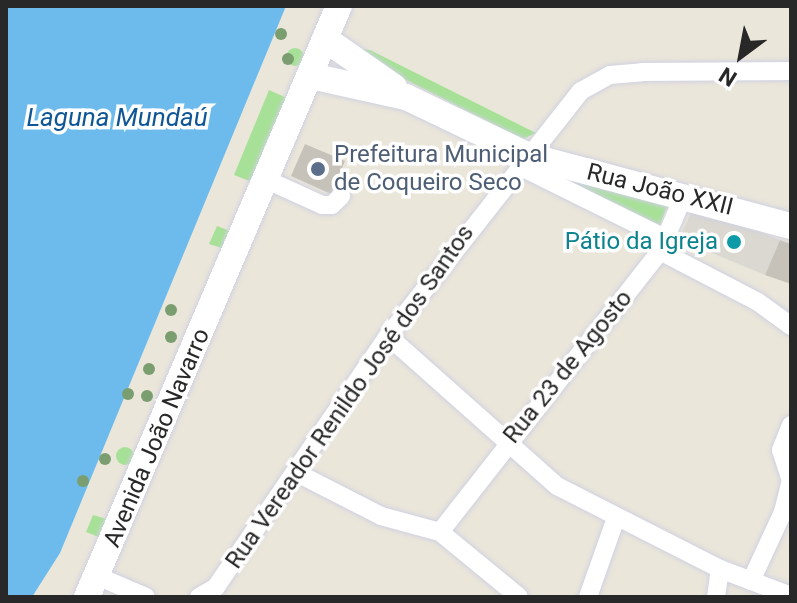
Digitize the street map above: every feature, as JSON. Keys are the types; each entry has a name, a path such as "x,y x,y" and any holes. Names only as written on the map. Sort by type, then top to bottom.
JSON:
{"street":[{"name":"Avenida João Navarro","path":"92,586 226,279 339,6"},
{"path":"325,39 406,97"},
{"name":"Rua Vereador Renildo José dos Santos","path":"199,597 216,587 388,336 581,91 610,75 791,71"},
{"path":"311,76 406,97"},
{"name":"Rua João XXII","path":"406,97 524,161 684,195 791,226"},
{"path":"524,161 758,302 791,326"},
{"path":"267,180 322,205 332,205 341,196"},
{"name":"Rua 23 de Agosto","path":"440,532 507,441 664,245 684,195"},
{"path":"388,336 557,486 720,569 791,596"},
{"path":"751,581 783,512 791,480 781,450 791,425"},
{"path":"297,473 381,516 440,532 519,597"},
{"path":"588,597 616,518"},
{"path":"716,597 720,569"},
{"path":"92,586 146,597"}],"green space":[{"path":"341,47 370,50 536,133 523,139"},
{"path":"295,48 302,50 302,64 295,66 288,64 286,57 288,50"},
{"path":"269,90 287,98 252,182 234,175"},
{"path":"542,169 669,201 660,225"},
{"path":"217,226 230,231 222,248 209,244"},
{"path":"125,447 132,449 132,463 125,465 118,463 116,456 118,449"},
{"path":"93,515 107,519 99,537 86,532"}],"shaded area":[{"name":"Pátio da Igreja","path":"705,210 780,240 765,275 690,244 681,235 691,213"}],"water":[{"name":"Laguna Mundaú","path":"6,6 286,6 60,553 32,597 6,597"}],"building":[{"name":"Prefeitura Municipal de Coqueiro Seco","path":"305,144 345,161 331,194 291,176"},
{"path":"780,240 791,244 791,284 765,275"}],"place":[{"name":"Prefeitura Municipal de Coqueiro Seco","path":"318,169"},
{"name":"Pátio da Igreja","path":"734,242"}]}
